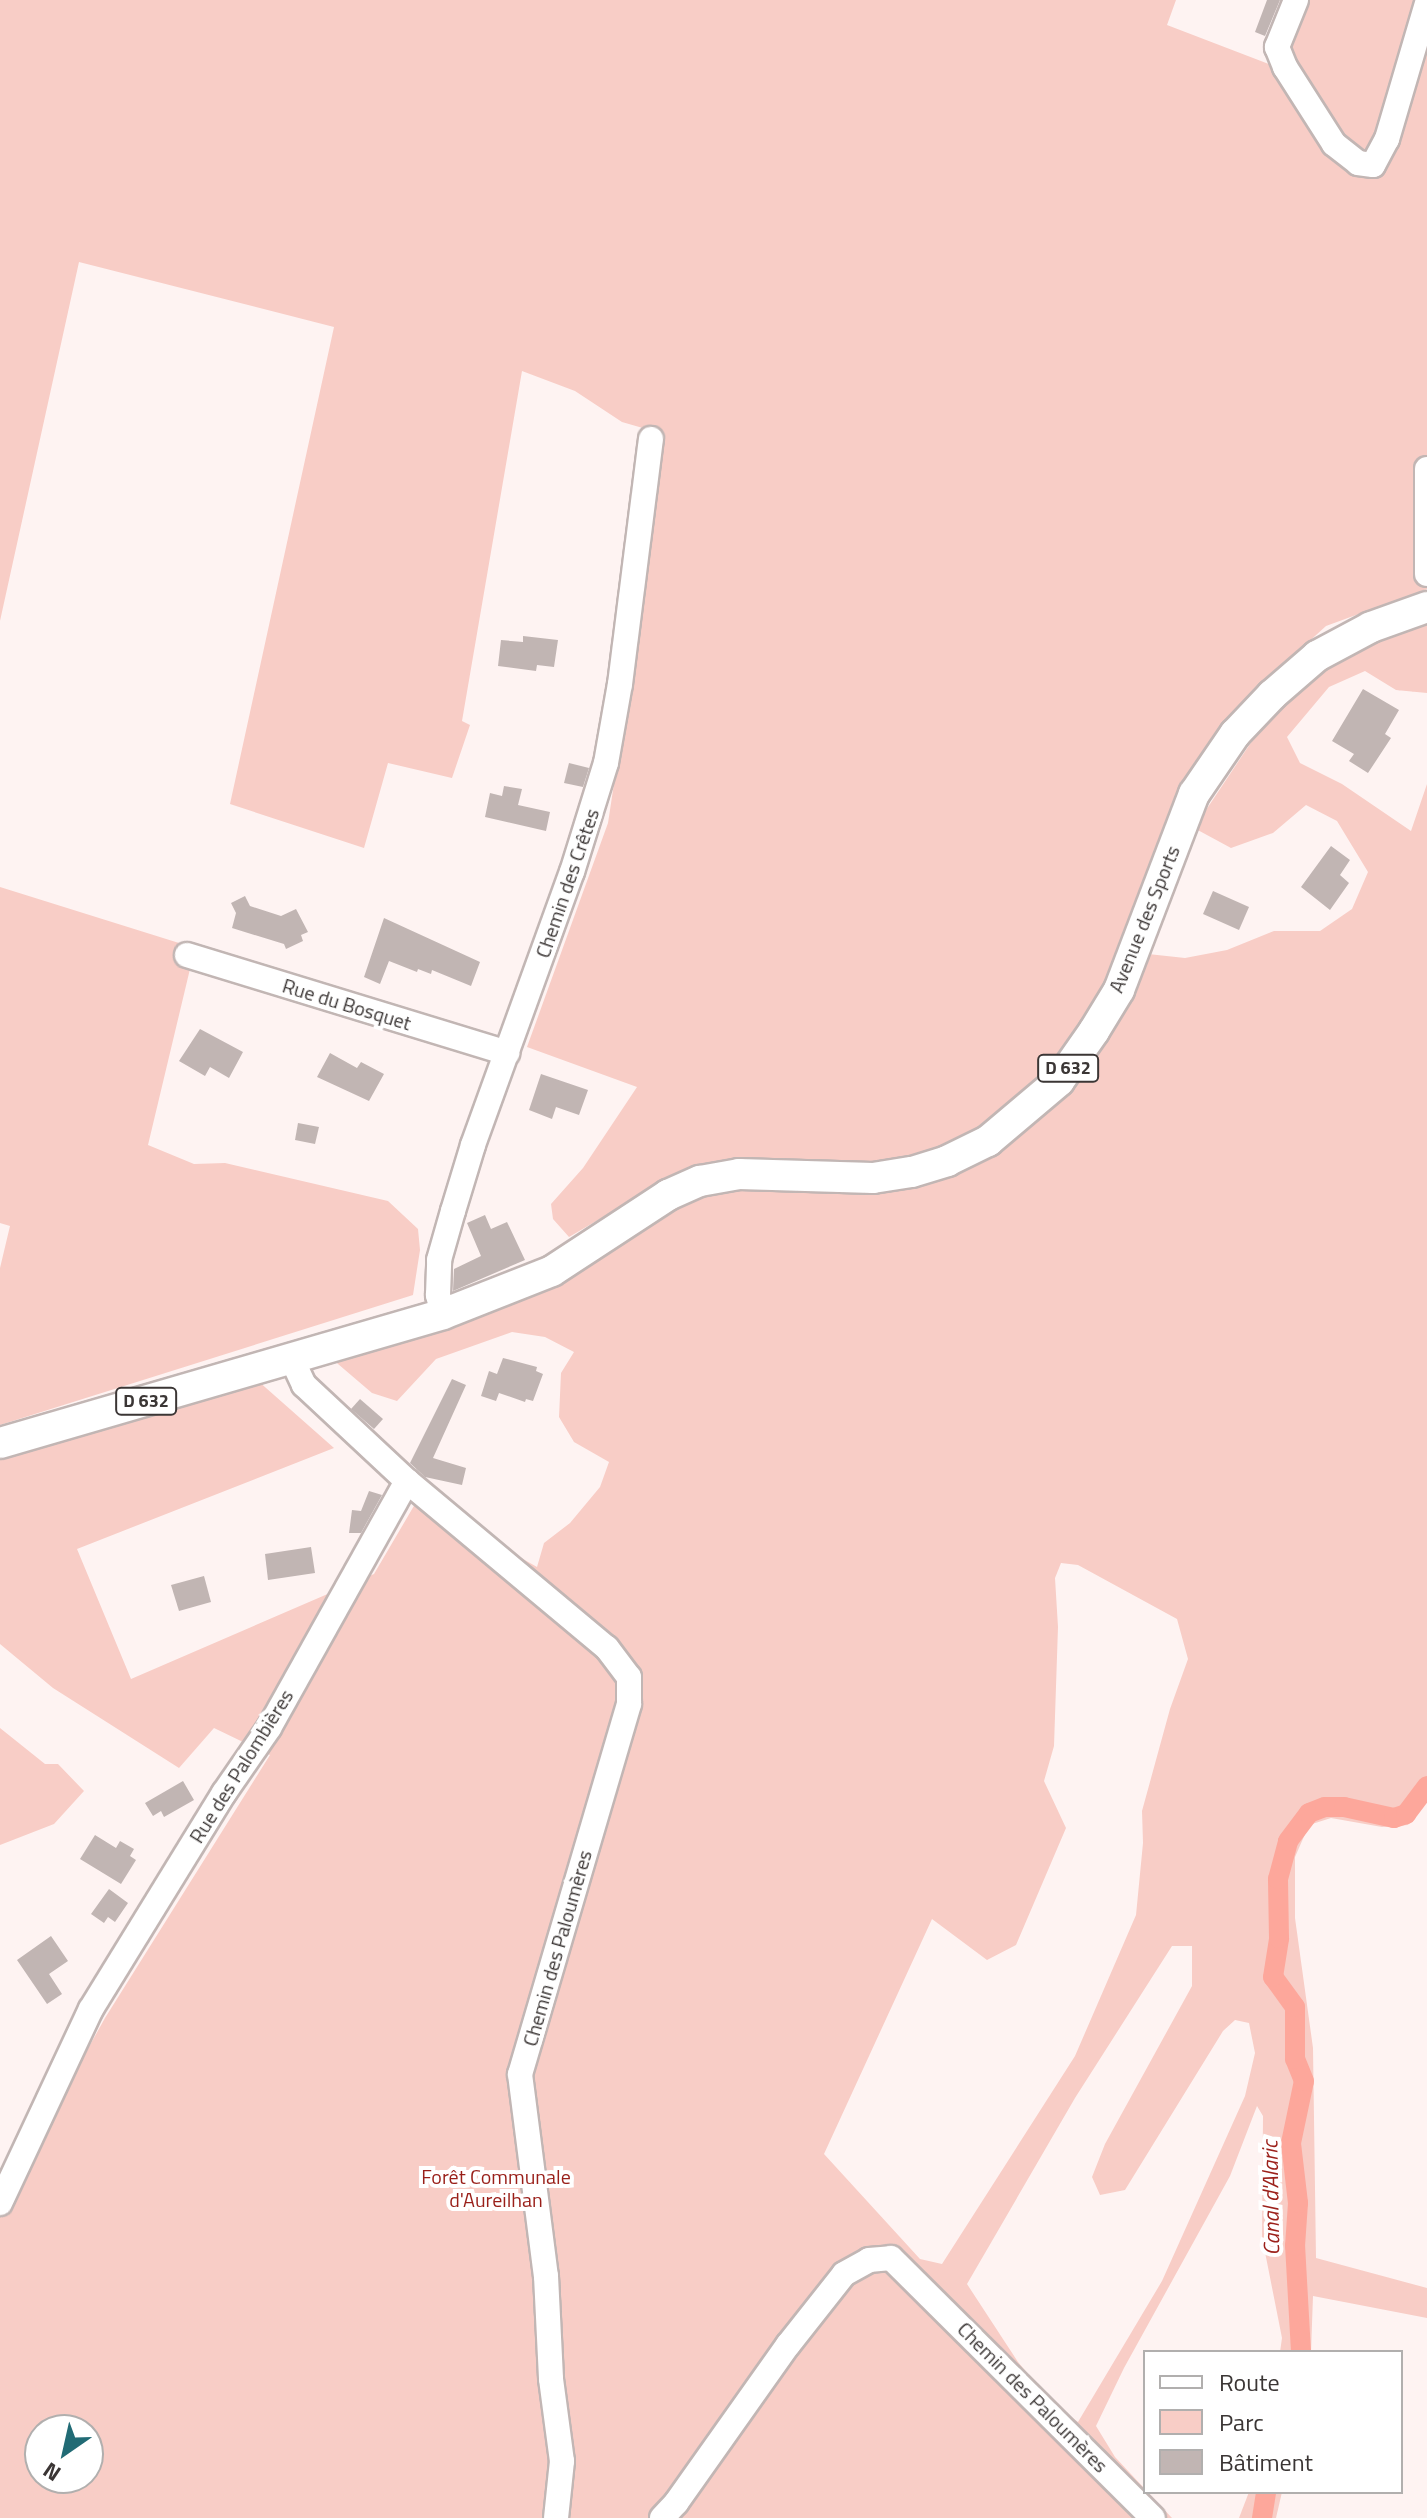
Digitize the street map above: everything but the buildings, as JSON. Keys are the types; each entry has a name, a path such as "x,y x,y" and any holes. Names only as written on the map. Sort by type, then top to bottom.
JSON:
{"main road":[{"name":"Avenue des Sports","path":"443,1314 552,1271 668,1195 700,1181 739,1174 873,1178 912,1172 988,1141 1059,1081 1094,1031 1130,962 1194,794 1235,734 1272,695 1317,656 1371,627 1427,607"},
{"name":"D 632","path":"0,1443 443,1314"}],"street":[{"path":"1296,0 1277,47 1285,67 1334,144 1358,163 1373,165 1387,139 1427,3"},
{"name":"Chemin des Crêtes","path":"443,1314 438,1295 439,1260 473,1145 572,872 606,763 620,684 651,439"},
{"path":"1427,469 1427,574"},
{"name":"Rue du Bosquet","path":"187,955 507,1053"},
{"path":"292,1359 304,1385 407,1481"},
{"name":"Rue des Palombières","path":"0,2203 91,2009 224,1793 269,1728 407,1481"},
{"name":"Chemin des Paloumères","path":"407,1481 607,1648 629,1677 629,1704 520,2074 546,2276 551,2379 562,2461 556,2518"},
{"name":"Chemin des Paloumères","path":"662,2518 844,2274 869,2260 891,2258 1153,2518"}],"green space":[{"path":"0,0 1176,0 1167,25 1274,66 1300,0 1427,0 1427,589 1326,626 1258,688 1240,710 1125,951 1086,1018 1031,1087 988,1127 938,1152 880,1162 721,1164 651,1189 569,1237 553,1219 551,1204 583,1168 637,1087 527,1047 608,823 640,613 660,433 622,422 575,391 522,371 462,721 470,725 452,778 388,763 364,848 230,804 334,327 79,262 0,621"},
{"name":"Forêt Communale d'Aureilhan","path":"1427,618 1427,693 1396,690 1365,671 1329,687 1287,737 1300,763 1342,784 1411,831 1427,784 1427,1799 1408,1825 1382,1827 1331,1818 1309,1825 1295,1857 1295,1918 1313,2048 1316,2258 1427,2288 1427,2318 1313,2296 1311,2350 1280,2350 1282,2338 1262,2237 1263,2116 1257,2106 1230,2176 1124,2368 1096,2426 1115,2457 1143,2487 1143,2494 1150,2494 1172,2518 0,2518 0,2215 30,2153 105,2018 270,1755 214,1728 179,1768 53,1688 0,1644 0,1458 257,1380 334,1448 77,1549 131,1679 374,1574 418,1499 537,1567 544,1543 570,1523 600,1487 609,1462 574,1442 559,1417 561,1373 574,1352 545,1337 512,1332 436,1359 397,1401 372,1393 331,1358 657,1219 706,1194 723,1189 954,1171 1018,1137 1086,1056 1148,954 1185,958 1227,950 1274,931 1320,931 1352,909 1368,872 1337,821 1306,805 1273,833 1231,848 1194,828 1260,729 1310,674 1343,648","holes":["1061,1563 1078,1565 1177,1619 1188,1659 1170,1709 1142,1811 1143,1843 1136,1915 1075,2056 942,2264 920,2259 824,2154 932,1919 987,1960 1016,1945 1066,1828 1044,1781 1054,1746 1058,1627 1055,1578","1172,1946 1192,1946 1192,1986 1105,2144 1092,2177 1100,2195 1125,2190 1223,2031 1235,2020 1249,2023 1255,2053 1245,2096 1162,2281 1078,2422 1050,2401 1018,2362 967,2284 1075,2098"]},
{"path":"0,887 195,948 148,1145 194,1164 225,1163 388,1201 418,1229 420,1250 413,1295 0,1425 0,1268 10,1226 0,1223"},
{"path":"0,1728 45,1764 58,1764 84,1791 54,1824 0,1845"},
{"path":"1248,2494 1282,2494 1276,2518 1239,2518"}],"waterway":[{"name":"Canal d'Alaric","path":"1301,2350 1295,2246 1298,2203 1291,2143 1304,2081 1295,2059 1295,2007 1273,1977 1279,1938 1278,1879 1288,1841 1309,1813 1325,1807 1344,1807 1394,1818 1406,1814 1427,1786"},
{"name":"Canal d'Alaric","path":"1262,2518 1266,2494"}]}
